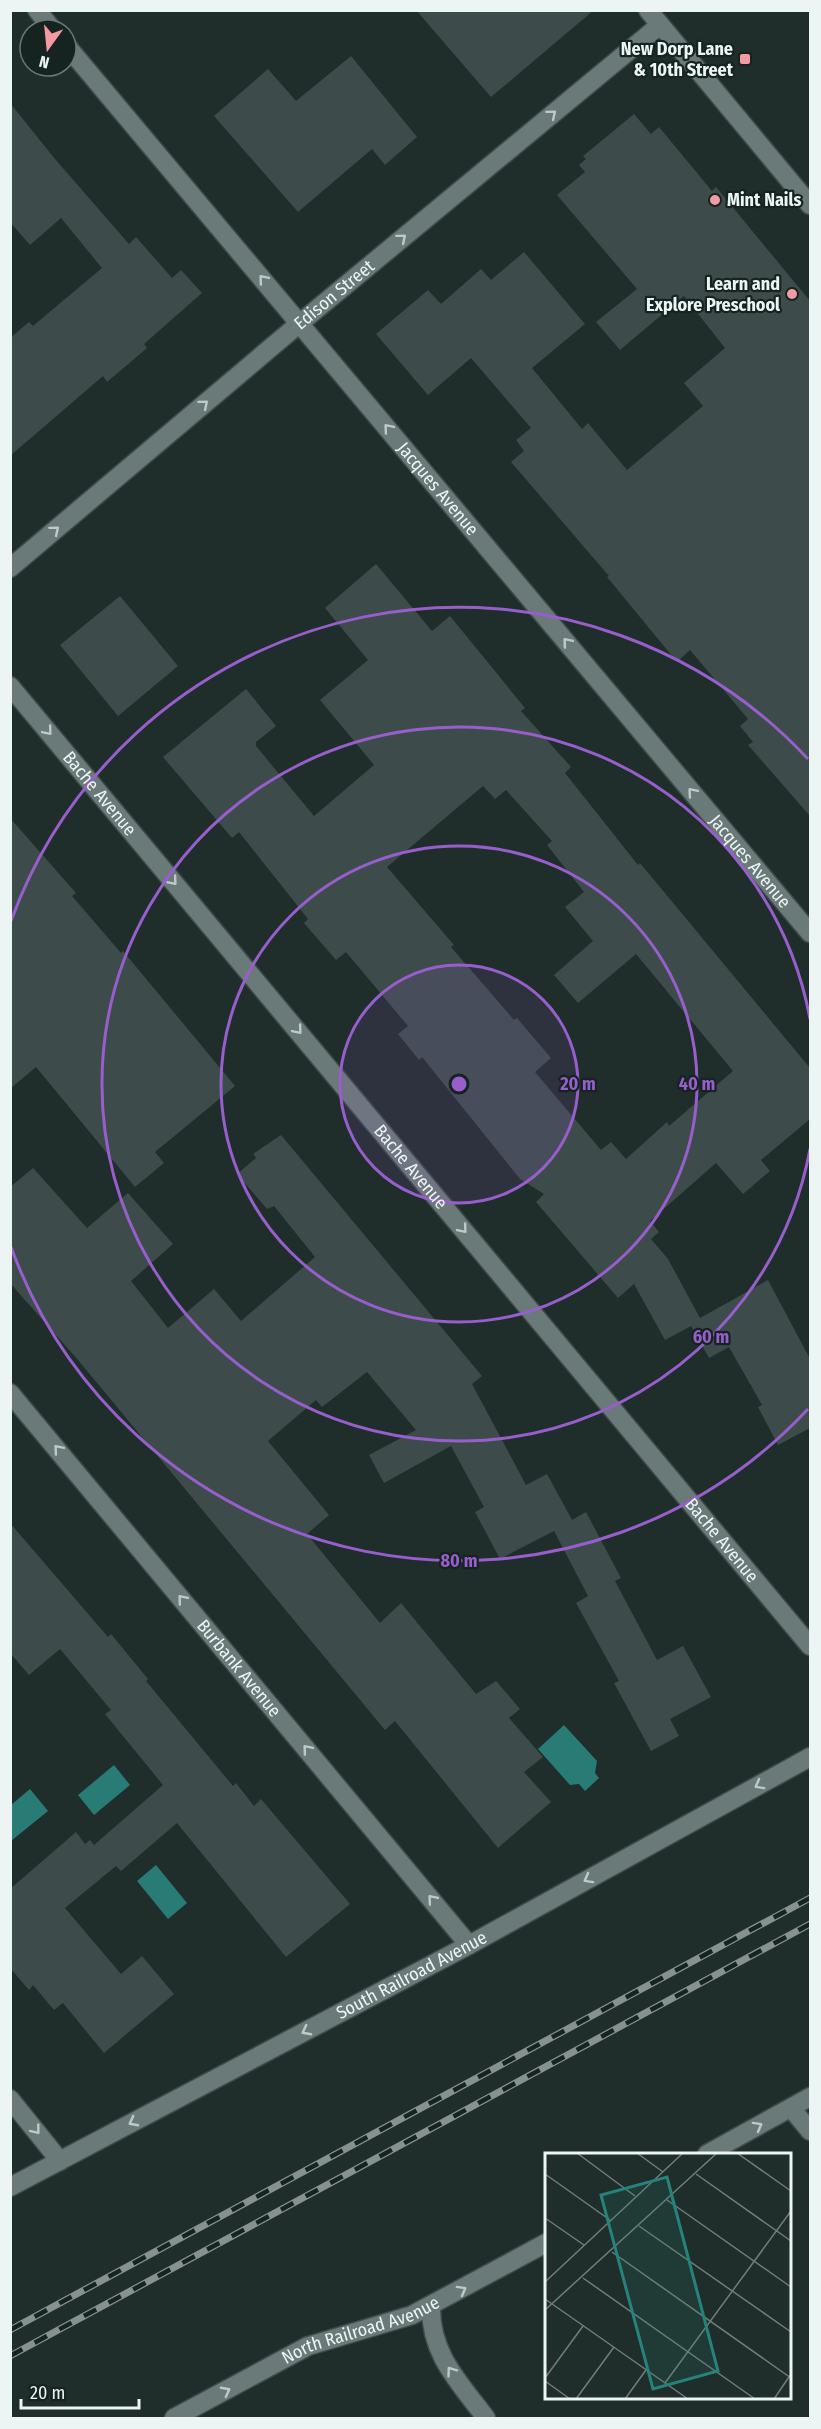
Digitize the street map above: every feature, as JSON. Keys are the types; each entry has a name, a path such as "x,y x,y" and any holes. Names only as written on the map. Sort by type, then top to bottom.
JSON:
{"street":[{"path":"648,10 810,205"},
{"name":"Edison Street","path":"10,568 300,323 660,25"},
{"name":"Jacques Avenue","path":"78,59 810,933"},
{"name":"Bache Avenue","path":"10,686 810,1646"},
{"name":"Burbank Avenue","path":"10,1392 469,1945"},
{"name":"South Railroad Avenue","path":"10,2187 469,1945 810,1757"},
{"path":"709,2153 810,2097"},
{"path":"10,2099 60,2161"},
{"path":"791,2108 810,2131"},
{"name":"North Railroad Avenue","path":"174,2418 308,2346 412,2315 545,2244"},
{"path":"431,2306 431,2330 438,2351 486,2418"}],"water":[{"path":"564,1725 597,1761 595,1773 599,1778 585,1791 579,1784 570,1785 538,1749"},
{"path":"114,1765 130,1785 94,1815 78,1795"},
{"path":"30,1789 48,1811 11,1841 11,1805"},
{"path":"156,1865 187,1903 168,1919 137,1881"}],"building":[{"path":"416,10 594,10 491,97"},
{"path":"351,56 417,137 385,165 372,149 298,212 214,116 268,69 296,101"},
{"path":"10,103 129,244 136,237 172,278 181,270 202,293 144,344 147,348 107,382 103,376 10,456 10,338 29,322 33,326 102,268 61,218 30,245 10,222"},
{"path":"634,114 651,134 659,127 712,191 716,187 810,301 810,816 748,745 753,742 740,726 748,719 690,650 677,662 607,577 609,576 511,462 524,451 516,440 531,428 471,358 428,395 376,334 428,290 441,304 481,269 491,280 524,252 585,324 532,368 582,429 588,423 627,470 703,406 684,383 725,348 684,296 620,350 596,322 637,289 557,195 585,172 579,165 586,159 583,156"},
{"path":"376,564 432,631 450,616 525,708 521,711 571,767 565,773 638,865 640,863 810,1068 810,1119 761,1160 770,1171 743,1194 716,1163 650,1221 659,1232 651,1239 668,1259 700,1318 768,1280 810,1359 810,1428 778,1445 758,1407 762,1405 729,1347 709,1358 691,1326 665,1340 634,1284 618,1298 536,1202 544,1194 520,1179 422,1057 419,1060 398,1034 408,1026 346,952 336,960 304,923 308,919 239,832 232,838 163,757 246,689 276,726 256,742 256,746 314,816 374,765 320,700 368,660 325,608","holes":["483,786 495,799 506,790 552,841 547,845 584,892 565,907 593,941 554,975 578,1003 636,954 733,1071 669,1126 667,1122 626,1159 611,1142 601,1150 535,1072 551,1058 517,1018 514,1020 451,947 454,945 387,867"]},
{"path":"120,596 178,666 118,716 60,645"},
{"path":"10,818 76,893 72,896 121,953 123,951 235,1086 155,1152 164,1163 135,1187 36,1067 10,1089"},
{"path":"281,1135 482,1376 472,1384 526,1485 547,1474 572,1520 586,1512 621,1578 615,1581 657,1660 683,1646 711,1697 670,1719 679,1736 651,1751 614,1683 619,1681 576,1603 588,1596 554,1531 500,1559 475,1512 484,1507 451,1446 384,1483 369,1455 416,1430 367,1372 322,1407 316,1400 268,1441 329,1515 307,1534 380,1623 401,1603 476,1694 496,1681 520,1709 509,1718 543,1757 524,1772 551,1802 498,1848 395,1721 385,1730 78,1360 10,1283 10,1187 33,1168 87,1228 128,1193 173,1244 131,1281 168,1328 214,1289 241,1321 315,1257 274,1206 267,1209 237,1174 256,1158 253,1154"},
{"path":"10,1523 108,1637 111,1634 148,1679 146,1681 233,1786 236,1783 254,1806 261,1799 350,1904 286,1957 177,1823 121,1871 116,1866 65,1908 121,1974 142,1956 174,1994 104,2053 63,2003 54,2010 33,1985 29,1990 10,1968 10,1889 76,1832 85,1844 90,1840 94,1845 163,1785 105,1714 111,1710 60,1649 29,1675 10,1653"}],"railway":[{"path":"10,2330 810,1898"},
{"path":"10,2356 810,1924"}],"place":[{"name":"New Dorp Lane & 10th Street","path":"745,59"},
{"name":"Mint Nails","path":"715,200"},
{"name":"Learn and Explore Preschool","path":"792,294"}]}
